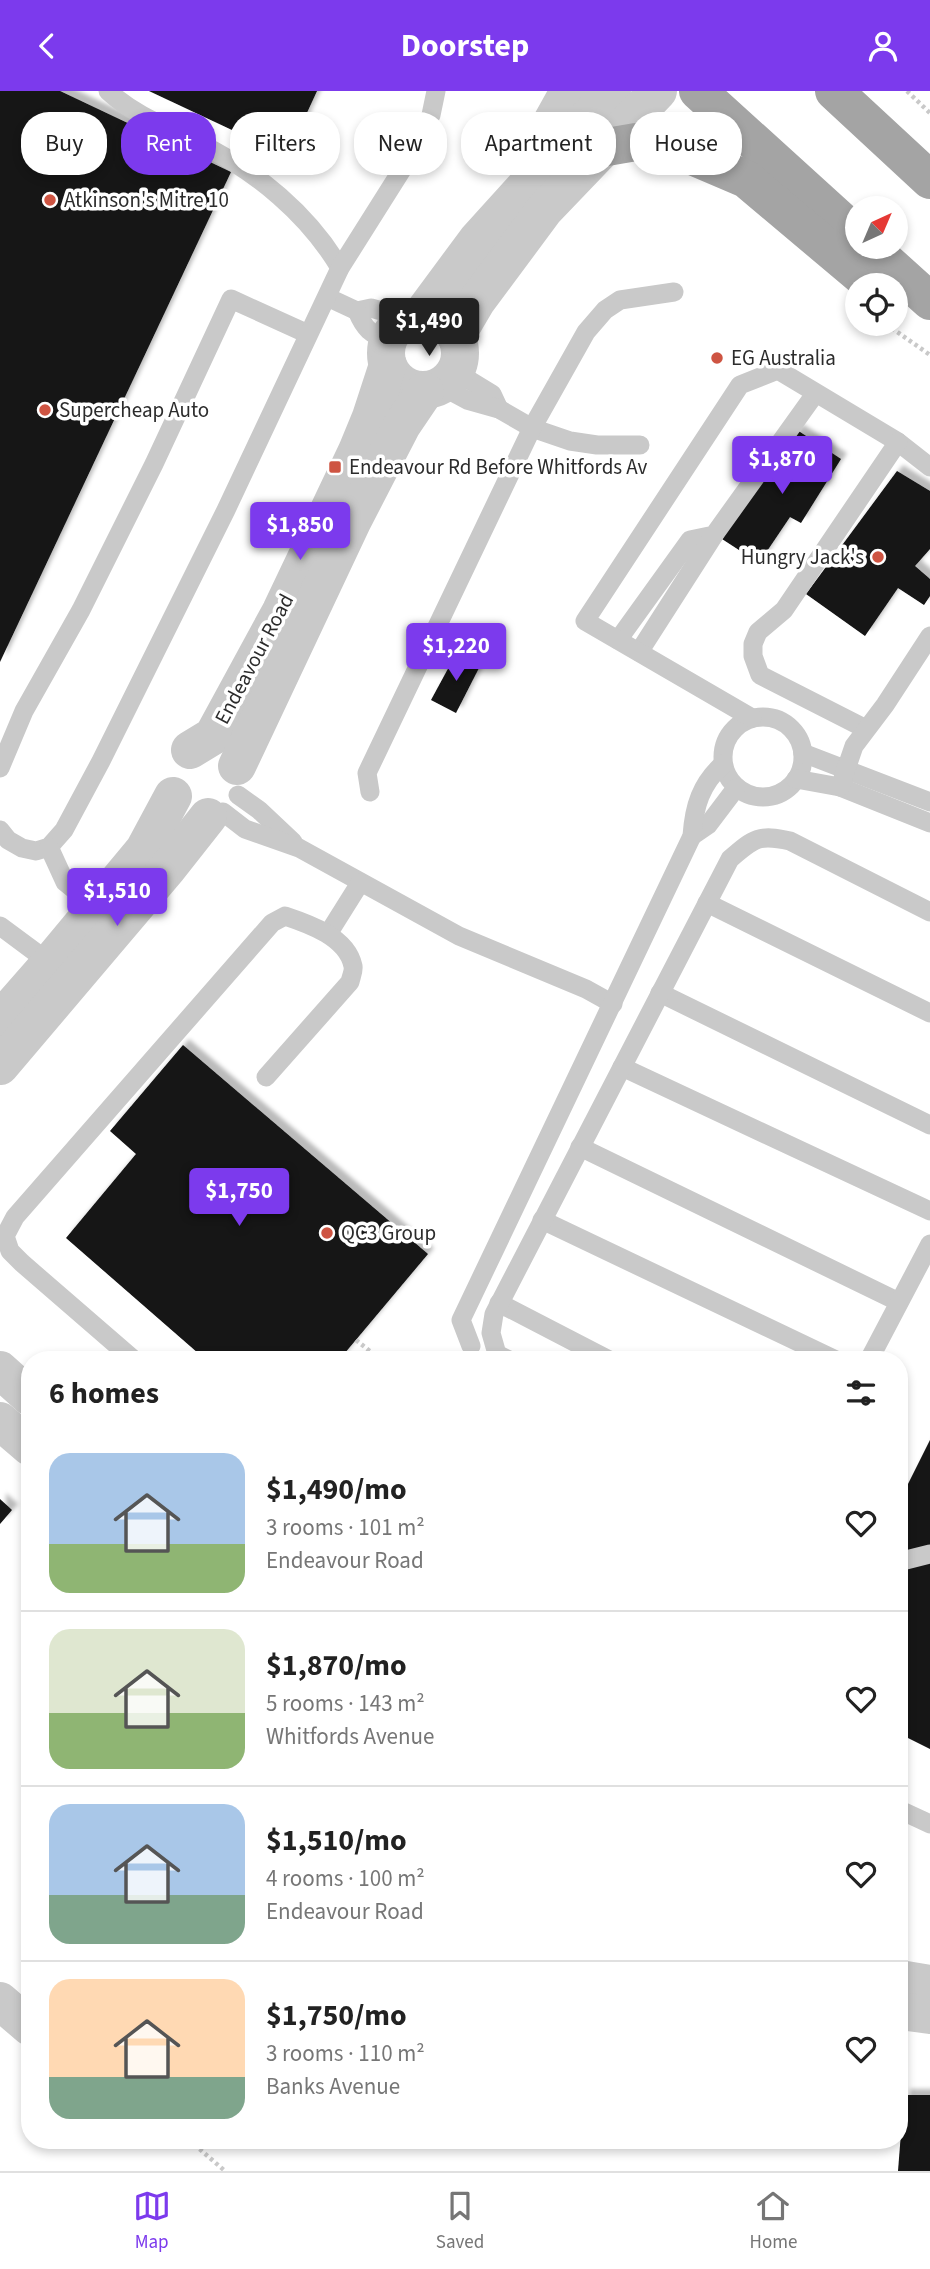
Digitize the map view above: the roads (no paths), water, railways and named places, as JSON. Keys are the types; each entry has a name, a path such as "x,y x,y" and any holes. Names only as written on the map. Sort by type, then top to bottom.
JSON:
{"main road":[{"path":"698,91 845,224"},
{"path":"834,91 930,180"},
{"path":"616,145 636,142 678,150 746,179 858,273"},
{"path":"883,259 930,302"},
{"path":"908,306 930,312"}],"street":[{"path":"451,278 449,258 464,235 550,127 569,91"},
{"name":"Endeavour Road","path":"190,750 213,736 281,611 372,417 402,335 451,278 477,240 612,91"},
{"name":"Endeavour Road","path":"616,133 658,91"},
{"name":"Endeavour Road","path":"0,1020 50,963 167,869 226,798 353,520 402,425 445,371 476,302 545,209 576,175"},
{"path":"431,317 441,321 445,371 413,389 402,384 394,376 402,335 431,317"},
{"path":"203,747 216,749 228,756 226,798 190,813 180,806 173,796 173,769 179,758 190,750 203,747"},
{"name":"Endeavour Road","path":"0,1066 107,916 173,796"},
{"path":"0,1370 21,1389"},
{"path":"0,1421 21,1439"},
{"path":"908,1980 930,1984"},
{"path":"0,2001 21,2019"},
{"path":"908,2012 930,2015"}],"lane":[{"path":"108,91 135,113 249,171 303,220 327,247 340,268"},
{"path":"0,830 8,840 22,848 36,851 49,847 64,830 226,510 340,268 410,157 430,115 436,91"},
{"path":"370,792 368,773 532,428 586,332 605,310 620,300 674,292"},
{"path":"327,297 356,311 371,308 402,335"},
{"path":"0,768 24,711 81,610 148,476 231,299 308,334"},
{"path":"356,311 363,326 376,336 402,335"},
{"path":"745,721 725,742 723,764 728,777 736,788 746,794 768,797 789,788 802,767 803,754 794,732 786,724 775,718 745,721 730,711 730,705 585,621 740,385 778,370 898,443 930,467"},
{"path":"445,371 492,394 499,408 532,428 570,441 597,445 640,445"},
{"path":"639,652 714,535 815,394"},
{"path":"866,729 760,675 753,656 753,644 758,632 784,610 898,443"},
{"path":"618,640 690,540 714,535"},
{"path":"840,787 854,746 885,705 930,636"},
{"path":"803,754 930,802"},
{"path":"471,1346 461,1319 692,836 694,809 708,778 723,764"},
{"path":"796,779 840,787 930,823"},
{"path":"692,836 708,825 736,788"},
{"path":"226,798 258,810 299,848 459,936 586,989 613,1004"},
{"path":"495,1351 491,1333 499,1303 730,859 747,844 767,836 800,845 930,912"},
{"path":"49,847 65,882 107,916"},
{"path":"328,935 360,883"},
{"path":"706,903 930,1013"},
{"path":"124,1351 22,1263 10,1251 5,1237 15,1217 272,923 285,916 328,935 347,952 354,968 349,982 266,1077"},
{"path":"0,926 50,963"},
{"path":"660,993 930,1125"},
{"path":"622,1067 930,1211"},
{"path":"580,1147 899,1302"},
{"path":"542,1220 817,1351"},
{"path":"874,1351 930,1244"},
{"path":"499,1303 592,1351"},
{"path":"908,1560 930,1554"},
{"path":"908,1814 930,1824"}],"place":[{"name":"Atkinson's Mitre 10","path":"50,200"},
{"name":"EG Australia","path":"717,358"},
{"name":"Supercheap Auto","path":"45,410"},
{"name":"Endeavour Rd Before Whitfords Av","path":"335,467"},
{"name":"Hungry Jack's","path":"878,557"},
{"name":"QC3 Group","path":"327,1233"}]}
